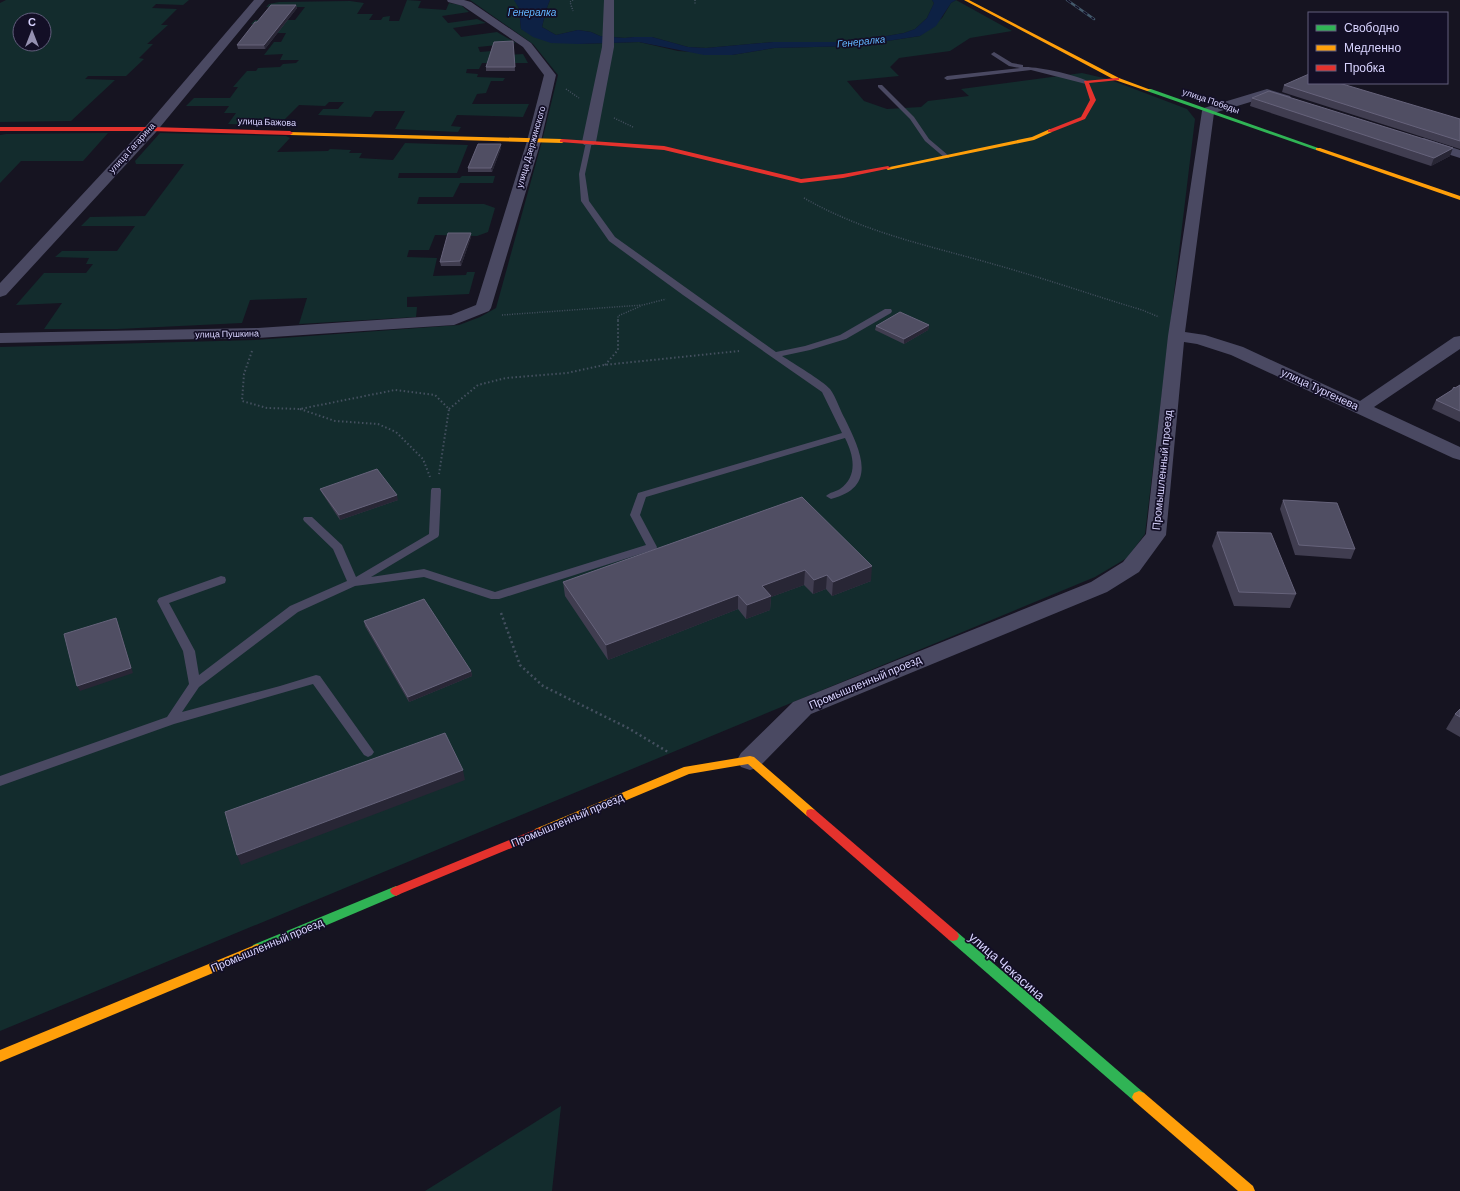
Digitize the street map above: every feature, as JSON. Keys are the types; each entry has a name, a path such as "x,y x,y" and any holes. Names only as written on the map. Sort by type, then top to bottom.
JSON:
{"street":[{"name":"улица Гагарина","path":"0,292 151,129 260,0"},
{"path":"452,0 467,4 527,45 550,75"},
{"path":"589,142 608,47 609,0"},
{"name":"улица Победы","path":"966,0 1116,79 1460,198"},
{"name":"улица Дзержинского","path":"454,320 483,308 534,141 550,75"},
{"path":"1086,82 1116,79"},
{"name":"улица Бажова","path":"0,129 151,129 589,142 664,148 801,181 843,176 947,157 1034,138 1083,118 1093,100 1086,82"},
{"path":"1208,111 1267,93 1297,102"},
{"name":"Промышленный проезд","path":"0,1056 688,770 750,760 802,708 1099,587 1131,567 1156,535 1177,330 1208,111"},
{"path":"1416,140 1460,154"},
{"name":"улица Пушкина","path":"0,338 258,333 454,320"},
{"name":"улица Тургенева","path":"1177,330 1199,339 1237,351 1460,454"},
{"path":"1361,408 1460,341"},
{"name":"улица Чекасина","path":"750,760 1248,1191"}],"lane":[{"path":"994,54 1011,65 1067,76 1086,82"},
{"path":"947,78 1031,68"},
{"path":"880,86 912,118 927,140 947,157"},
{"path":"589,142 582,174 585,201 612,239 686,293 826,390 848,434 857,462 857,473 853,484 841,493 831,496"},
{"path":"775,354 807,348 843,337 888,311"},
{"path":"353,583 424,573 495,596 652,547 635,515 642,495 848,434"},
{"path":"171,720 196,684 294,609 353,583 434,535 436,490"},
{"path":"308,519 338,547 353,583"},
{"path":"196,684 189,651 163,601 221,580"},
{"path":"0,781 171,720 282,690 316,679 368,752"}],"path":[{"path":"573,0 570,2 573,11"},
{"path":"550,75 570,92 596,109 633,127"},
{"path":"800,195 825,211 868,230 996,264 1142,310 1177,330"},
{"path":"604,365 618,350 618,316 643,305 686,293"},
{"path":"495,316 643,305"},
{"path":"258,333 244,374 242,401 267,408 300,409 395,390 435,395 449,409"},
{"path":"436,490 449,409 478,385 506,378 567,373 604,365 766,349"},
{"path":"300,409 335,421 378,424 396,432 423,459 436,490"},
{"path":"495,596 520,665 543,686 628,728 670,754 688,770"}],"green space":[{"path":"6,0 189,0 183,5 156,4 152,8 177,9 161,25 168,25 147,44 153,44 139,58 144,59 126,76 88,76 85,79 115,80 71,121 0,122 0,3"},
{"path":"407,0 421,1 418,8 446,10 449,3 461,5 469,12 442,16 448,23 477,19 486,23 453,28 461,37 497,32 516,43 478,47 480,52 492,51 495,56 523,54 528,63 482,63 479,69 467,69 466,73 478,74 477,77 505,78 503,81 491,81 486,93 477,94 472,104 529,104 523,117 457,115 451,126 461,127 458,132 395,129 405,111 375,111 371,117 318,115 323,109 338,109 344,102 329,102 325,106 299,105 278,126 228,124 236,113 224,113 229,106 186,106 194,98 230,98 238,87 233,87 247,71 256,71 258,68 280,67 283,64 296,63 299,60 280,60 283,54 264,55 274,42 281,42 286,33 276,33 283,24 251,24 255,20 295,20 305,7 266,7 269,4 279,2 350,1 364,3 357,14 373,14 369,20 381,20 383,17 390,16 389,21 399,21"},
{"path":"470,0 515,0 519,8 521,29 578,44 639,42 678,51 732,55 774,48 854,46 920,36 942,18 951,3 956,0 1012,31 970,38 950,51 899,58 890,67 899,76 847,81 864,101 887,109 921,107 928,101 969,96 961,89 1082,73 1108,79 1187,109 1195,119 1145,534 1127,558 1095,577 0,1031 0,347 255,340 459,325 480,317 496,308 542,141 558,75 533,44"},
{"path":"550,0 932,0 934,3 927,18 915,29 904,33 839,42 773,42 706,48 688,47 652,37 625,38 600,36 591,32 578,30 556,35 542,27"},
{"path":"108,133 83,161 21,161 0,183 0,135"},
{"path":"160,133 286,136 290,138 277,152 328,151 330,149 351,150 349,153 362,153 359,158 393,160 405,143 468,145 457,173 399,173 398,178 460,178 462,176 495,176 493,183 460,183 453,197 419,197 417,204 484,204 495,208 488,232 477,236 435,235 429,250 409,250 407,257 437,258 433,276 466,275 467,272 475,272 469,294 407,297 407,307 417,307 416,317 299,324 307,298 250,300 242,323 118,329 44,329 62,303 16,305 44,273 86,273 93,264 86,264 89,258 55,257 62,251 117,251 135,226 81,226 90,217 145,216 184,164 136,164 135,161"},
{"path":"561,1106 552,1191 425,1191"}],"water":[{"name":"Генералка","path":"514,0 550,0 542,27 556,35 578,30 591,32 600,36 624,38 652,37 688,47 706,48 773,42 839,42 904,33 915,29 927,18 934,3 932,0 956,0 951,3 936,26 920,36 854,46 774,48 732,55 704,55 639,42 578,44 551,43 533,37 521,29 519,8"}],"building":[{"path":"271,5 296,5 264,45 237,45 255,22 257,22"},
{"path":"513,41 515,67 486,67 494,42"},
{"path":"1308,74 1308,84 1342,84 1460,119 1460,141 1284,85"},
{"path":"1269,91 1453,148 1434,158 1252,98"},
{"path":"478,144 501,144 491,168 468,168"},
{"path":"448,233 471,233 460,261 440,262"},
{"path":"900,312 929,325 904,339 876,326"},
{"path":"1460,385 1460,411 1436,400 1452,390 1454,387 1455,388"},
{"path":"377,469 397,495 339,515 320,489"},
{"path":"802,497 872,566 833,582 827,575 814,580 805,570 762,586 771,596 747,605 738,595 606,645 563,582"},
{"path":"1283,500 1337,503 1355,549 1299,545"},
{"path":"1217,532 1271,533 1296,594 1239,592"},
{"path":"424,599 471,671 408,697 364,621"},
{"path":"116,618 131,668 77,686 64,634"},
{"path":"1460,709 1460,717 1455,714"},
{"path":"445,733 463,770 237,855 225,812"}],"railway":[{"path":"1067,0 1094,19"}],"traffic: fast":[{"path":"1149,90 1318,149"},
{"path":"257,949 396,891"},
{"path":"953,936 1139,1097"}],"traffic: slow":[{"path":"966,0 1117,79 1149,90"},
{"path":"888,168 1034,138 1050,131"},
{"path":"290,133 562,141"},
{"path":"1318,149 1460,198"},
{"path":"539,832 688,770 750,760 811,813"},
{"path":"0,1056 257,949"},
{"path":"1139,1097 1248,1191"}],"traffic: jam":[{"path":"1050,131 1083,118 1093,100 1086,82 1117,79"},
{"path":"0,129 151,129 290,133"},
{"path":"562,141 664,148 801,181 843,176 888,168"},
{"path":"811,813 953,936"},
{"path":"396,891 539,832"}]}
